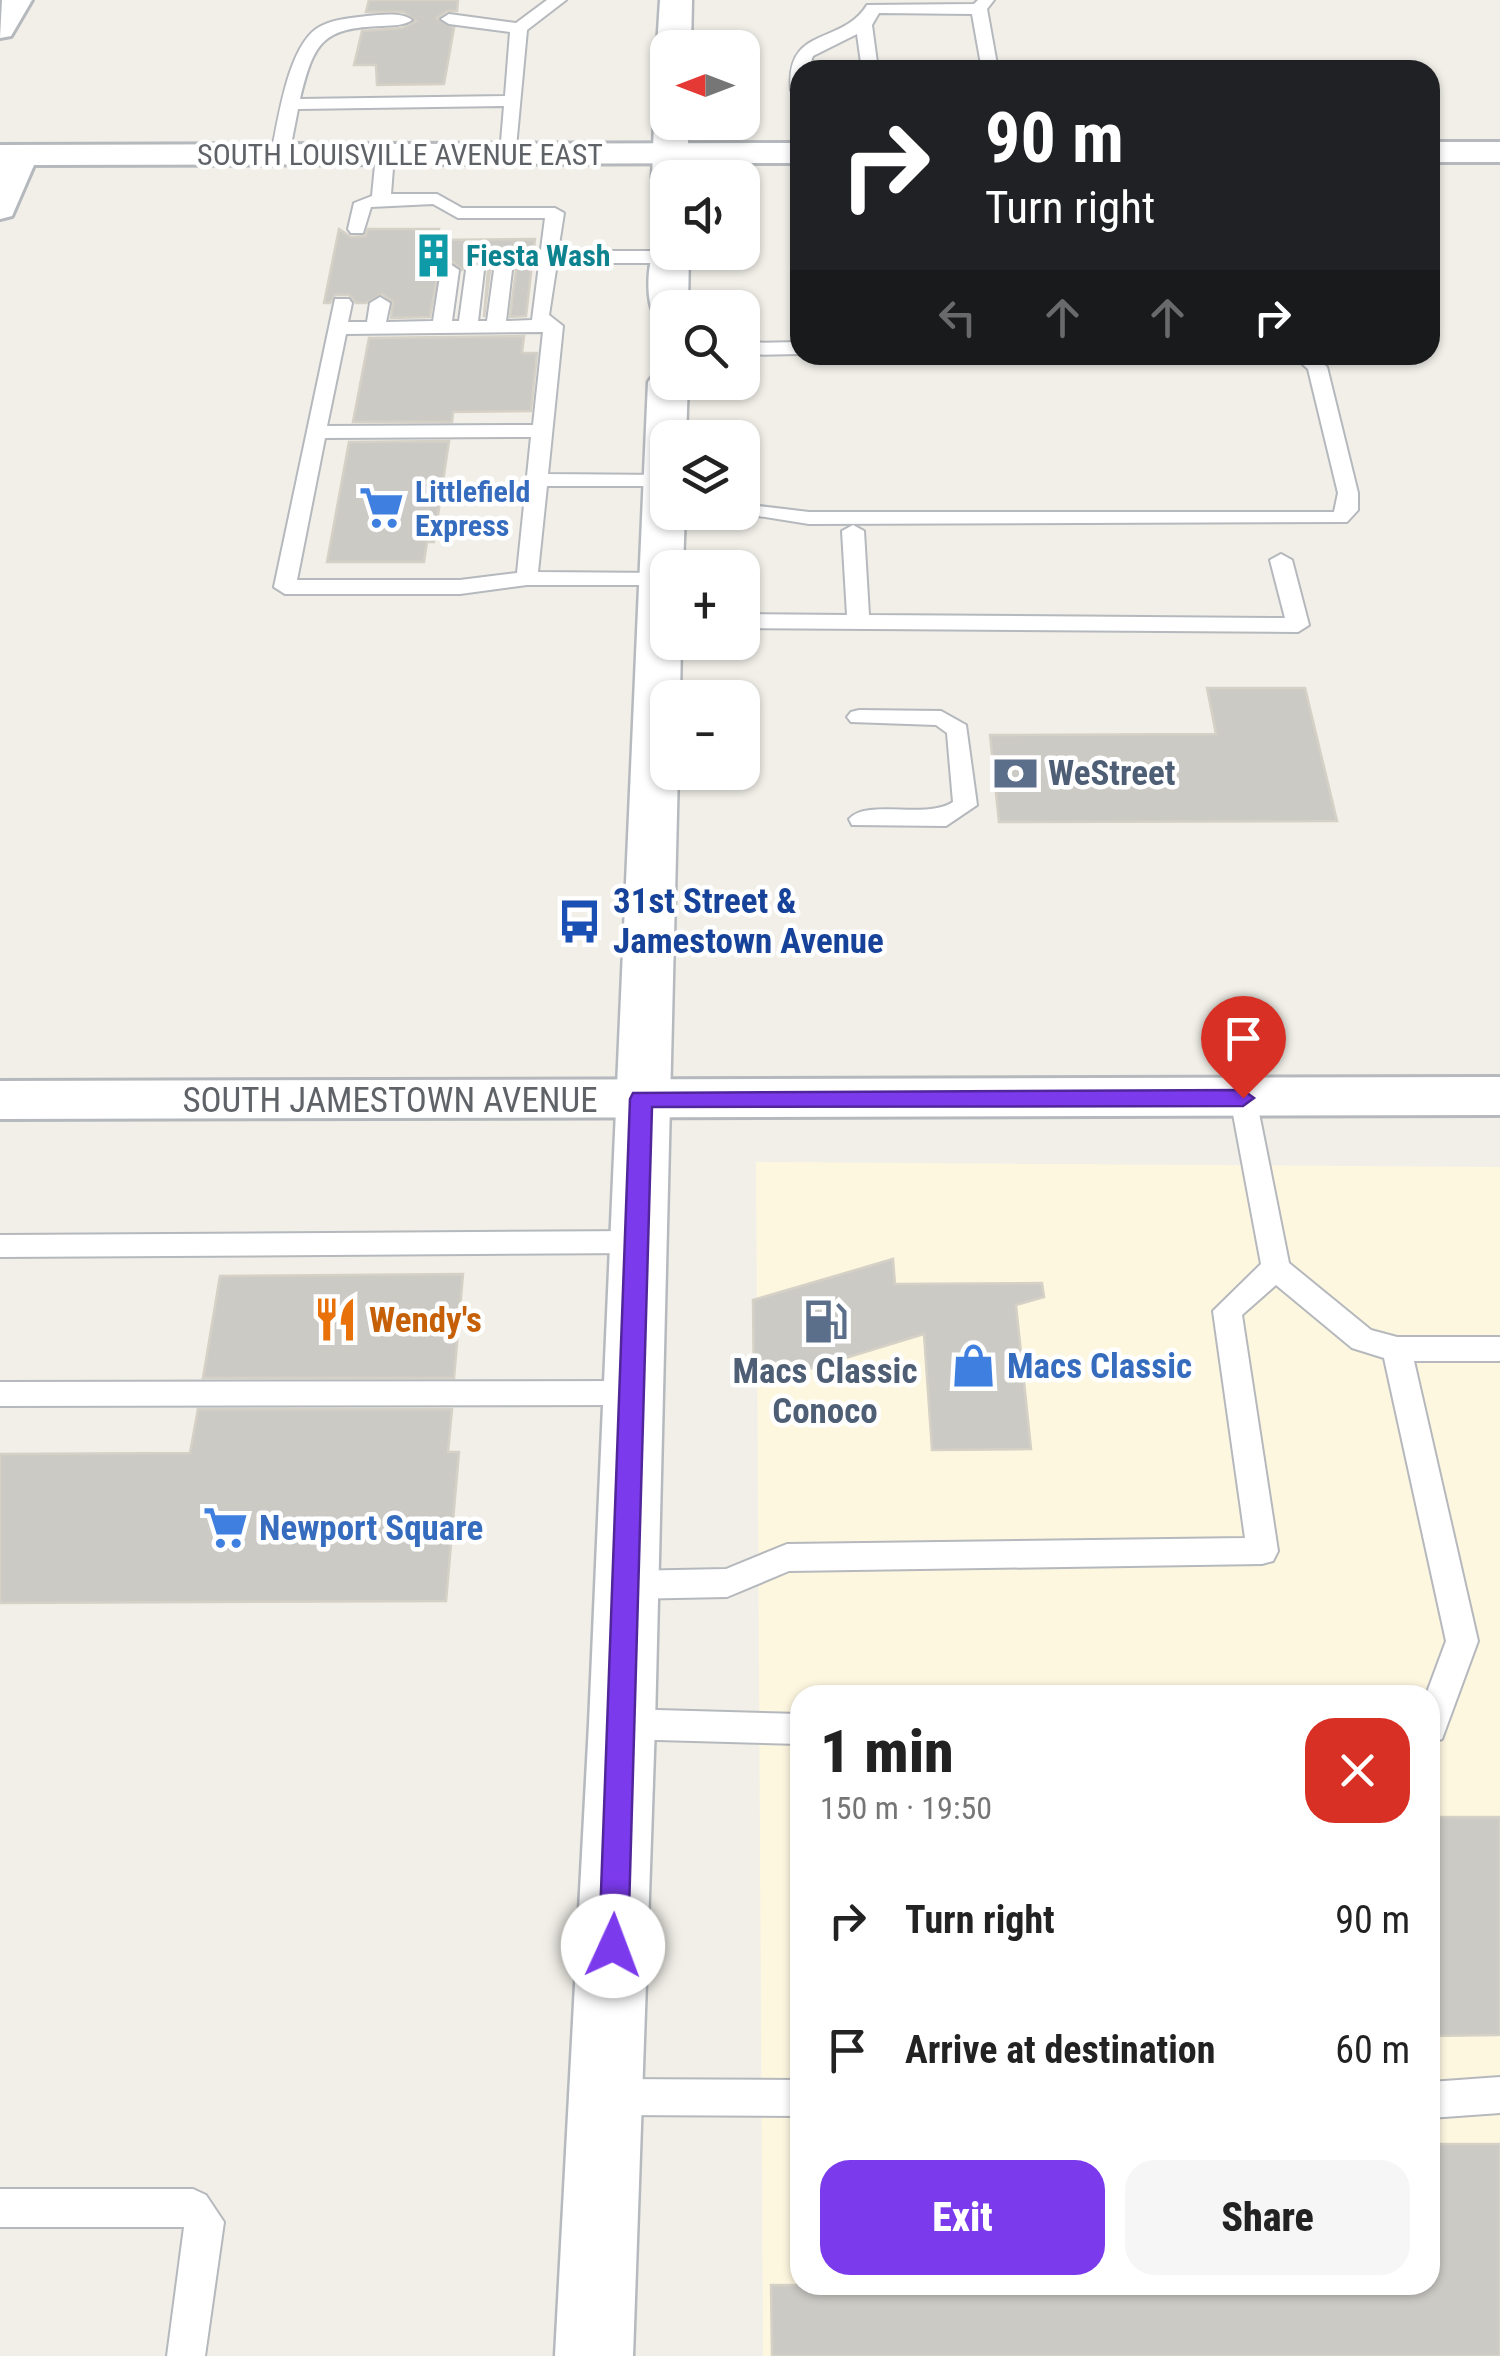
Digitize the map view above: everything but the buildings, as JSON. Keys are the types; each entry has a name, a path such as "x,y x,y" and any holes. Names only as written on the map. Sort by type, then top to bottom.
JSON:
{"main road":[{"path":"675,30 676,0"},
{"path":"594,2356 608,2097 641,1099 661,660"}],"street":[{"path":"0,29 17,0"},
{"path":"1440,152 1500,152"},
{"name":"SOUTH LOUISVILLE AVENUE EAST","path":"11,155 790,153"},
{"path":"0,209 11,155"},
{"name":"SOUTH JAMESTOWN AVENUE","path":"0,1100 1500,1096"}],"lane":[{"path":"450,19 519,28 558,0"},
{"path":"869,60 864,25 873,8 982,4 989,60"},
{"path":"280,155 307,48 322,30 404,20"},
{"path":"799,60 804,52 864,25"},
{"path":"509,154 519,28"},
{"path":"292,104 514,102"},
{"path":"384,156 391,204"},
{"path":"358,229 364,203 437,199 457,220 508,220 554,214 539,318 553,326"},
{"path":"548,258 650,255"},
{"path":"442,327 450,270"},
{"path":"474,270 483,353"},
{"path":"483,327 503,270"},
{"path":"342,303 286,587 460,587 527,578 650,603"},
{"path":"376,328 380,303"},
{"path":"338,328 553,326"},
{"path":"527,578 553,326"},
{"path":"410,353 415,328"},
{"path":"760,349 790,348"},
{"path":"760,512 809,518 1340,518 1347,510 1348,493 1314,365"},
{"path":"316,432 400,421 474,422 541,432"},
{"path":"537,480 650,498"},
{"path":"853,532 858,623"},
{"path":"760,621 1298,625 1281,560"},
{"path":"859,717 941,718 958,730 965,805 946,818 861,819"},
{"path":"1243,1098 1276,1268 1362,1340 1397,1349 1500,1349"},
{"path":"0,1246 638,1242"},
{"path":"626,1585 727,1582 787,1558 1262,1551 1227,1311 1276,1268"},
{"path":"1397,1349 1462,1641 1440,1701"},
{"path":"0,1394 632,1394"},
{"path":"622,1724 790,1729"},
{"path":"1440,2099 1500,2095"},
{"path":"608,2097 790,2098"},
{"path":"0,2208 193,2208 204,2222 186,2356"}],"shaded area":[{"path":"756,1162 1500,1167 1500,2356 763,2356"}],"place":[{"name":"Fiesta Wash","path":"433,255"},
{"name":"Littlefield Express","path":"382,508"},
{"name":"WeStreet","path":"1015,773"},
{"name":"31st Street & Jamestown Avenue","path":"580,921"},
{"name":"Wendy's","path":"336,1320"},
{"name":"Macs Classic Conoco","path":"825,1321"},
{"name":"Macs Classic","path":"974,1366"},
{"name":"Newport Square","path":"226,1528"}],"route":[{"path":"613,1946 641,1099 1243,1098"}]}
